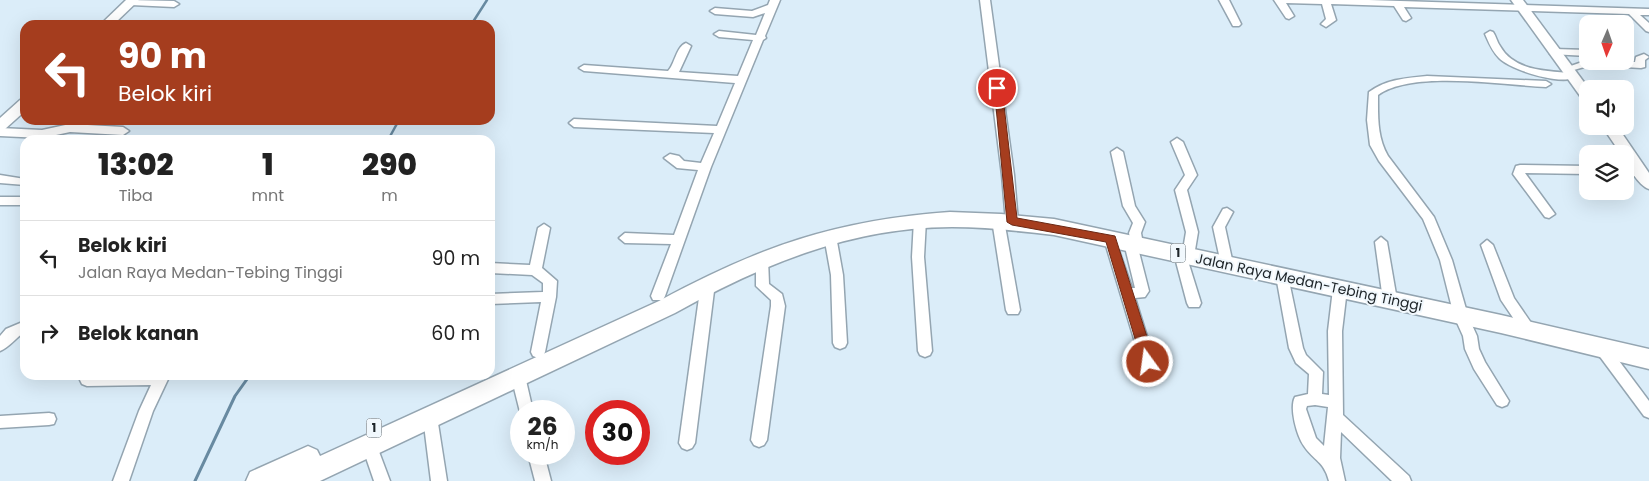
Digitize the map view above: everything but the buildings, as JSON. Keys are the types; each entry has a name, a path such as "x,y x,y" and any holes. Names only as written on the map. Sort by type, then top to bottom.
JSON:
{"highway":[{"name":"Jalan Raya Medan-Tebing Tinggi","path":"495,373 658,296 708,282 799,244 852,230 920,220 1005,221 1126,242 1649,358"},
{"name":"Jalan Raya Medan-Tebing Tinggi","path":"293,481 667,307 708,282"},
{"name":"Jalan Raya Medan-Tebing Tinggi","path":"259,481 479,380"}],"street":[{"path":"984,0 1008,175 1005,221 1013,310"},
{"path":"1224,0 1236,24"},
{"path":"1280,0 1397,4 1520,4 1649,12"},
{"path":"1280,0 1289,16"},
{"path":"111,20 132,1 174,4"},
{"path":"1326,2 1331,20 1326,24"},
{"path":"714,11 753,14 774,4"},
{"path":"658,296 676,240 705,167 774,4"},
{"path":"1397,4 1406,18"},
{"path":"1520,4 1579,86"},
{"path":"1632,12 1649,29"},
{"path":"719,34 761,38"},
{"path":"1490,34 1501,53 1518,68 1569,73 1590,62 1641,65 1640,59 1644,57"},
{"path":"672,73 677,68 686,46"},
{"path":"1554,52 1579,53"},
{"path":"584,68 672,73 742,80"},
{"path":"1502,401 1479,365 1461,316 1446,260 1428,217 1383,158 1376,145 1372,120 1373,94 1382,85 1407,80 1546,84"},
{"path":"0,126 20,108"},
{"path":"574,123 721,130"},
{"path":"0,132 42,134 70,128 123,131"},
{"path":"1615,135 1637,170 1649,184"},
{"path":"1177,142 1191,175 1180,190 1192,232 1184,255 1194,303"},
{"path":"1117,152 1132,214 1139,222 1135,233 1126,242 1127,293 1148,362"},
{"path":"670,158 675,159 681,165 705,167"},
{"path":"1549,214 1519,174 1520,170 1579,170"},
{"path":"0,179 20,182"},
{"path":"0,201 20,201"},
{"path":"1227,212 1219,227 1227,264"},
{"path":"920,220 918,257 925,351"},
{"path":"535,270 544,228"},
{"path":"830,236 836,275 840,343"},
{"path":"625,238 676,240"},
{"path":"1126,242 1142,291 1140,293 1127,293"},
{"path":"1381,242 1390,300"},
{"path":"1487,245 1508,300 1529,330"},
{"path":"758,440 778,306 777,298 764,286 762,259"},
{"path":"495,268 535,270 550,281 549,297 538,352"},
{"path":"1282,276 1298,354 1316,372 1328,404 1403,481"},
{"path":"687,443 708,282"},
{"path":"1337,481 1330,452 1328,404 1334,324 1340,289"},
{"path":"495,299 549,297"},
{"path":"0,345 11,333 20,328"},
{"path":"1600,346 1649,412"},
{"path":"518,376 523,400"},
{"path":"120,481 161,380"},
{"path":"1328,404 1300,401 1299,409 1310,442 1332,463"},
{"path":"430,417 439,481"},
{"path":"0,422 49,420"},
{"path":"370,446 382,481"},
{"path":"539,465 543,481"}],"waterway":[{"path":"474,20 487,0"},
{"path":"391,135 396,125"},
{"path":"195,481 235,396 246,380"}],"route":[{"path":"997,88 1012,222 1054,227 1110,239 1148,362"}]}
